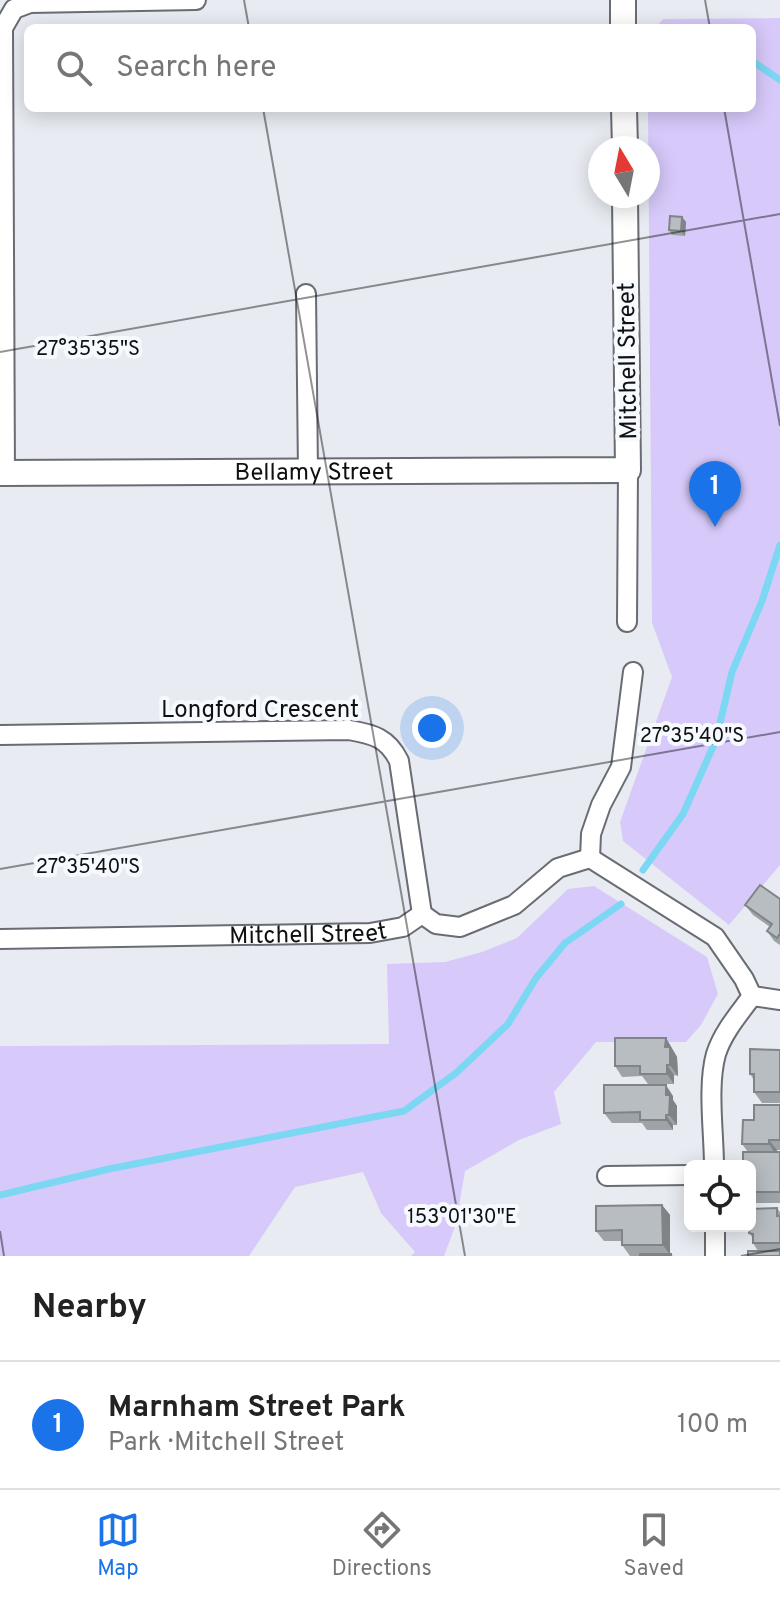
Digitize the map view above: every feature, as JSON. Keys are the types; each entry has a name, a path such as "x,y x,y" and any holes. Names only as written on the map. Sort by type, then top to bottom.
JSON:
{"street":[{"path":"2,473 3,28 14,9 30,3 196,0"},
{"path":"623,0 623,24"},
{"path":"624,112 625,136"},
{"name":"Mitchell Street","path":"625,208 627,622"},
{"path":"306,294 308,473"},
{"name":"Bellamy Street","path":"2,473 628,470"},
{"path":"633,672 621,767 601,805 591,834 590,858 715,937 752,996"},
{"name":"Longford Crescent","path":"0,735 349,730 373,734 391,745 399,761 422,914"},
{"name":"Mitchell Street","path":"0,939 370,933 403,927 422,914 436,924 460,927 514,905 558,868 590,858"},
{"path":"752,996 780,1000"},
{"path":"714,1160 713,1078 717,1054 730,1026 752,996"},
{"path":"607,1176 684,1175"},
{"path":"715,1232 715,1256"}],"shaded area":[{"path":"780,18 780,865 729,925 623,841 620,822 672,677 652,623 649,208 660,208 660,136 648,136 648,112 756,112 756,24 659,24 663,19"},
{"path":"594,886 707,957 718,994 701,1025 686,1042 596,1042 554,1092 561,1124 519,1140 465,1171 456,1224 444,1256 411,1256 415,1252 381,1213 363,1172 295,1187 249,1256 0,1256 0,1046 389,1044 387,964 445,962 482,952 517,938 568,889"}],"building":[{"path":"670,216 682,217 681,231 669,230"},
{"path":"760,885 780,899 780,935 777,938 767,931 772,924 745,905"},
{"path":"615,1038 666,1038 665,1047 670,1047 667,1074 640,1074 640,1066 615,1066"},
{"path":"750,1049 780,1050 780,1092 754,1092"},
{"path":"604,1085 666,1085 666,1095 670,1095 669,1115 666,1115 666,1120 640,1120 640,1112 604,1113"},
{"path":"754,1105 780,1105 780,1140 769,1140 769,1144 742,1144 743,1120 754,1120"},
{"path":"743,1152 780,1152 780,1192 756,1192 756,1160 743,1160"},
{"path":"662,1205 663,1245 622,1245 622,1230 596,1231 596,1206"},
{"path":"777,1208 780,1243 753,1243 753,1234 749,1232 756,1232 756,1209"},
{"path":"748,1251 780,1251 780,1256 748,1256"},
{"path":"671,1254 671,1256 640,1256"}],"waterway":[{"path":"756,64 780,80"},
{"path":"643,870 683,814 716,740 732,672 762,601 780,545"},
{"path":"0,1195 109,1169 404,1111 456,1073 508,1024 536,978 565,943 621,904"}],"place":[{"name":"Marnham Street Park","path":"715,527"}]}
